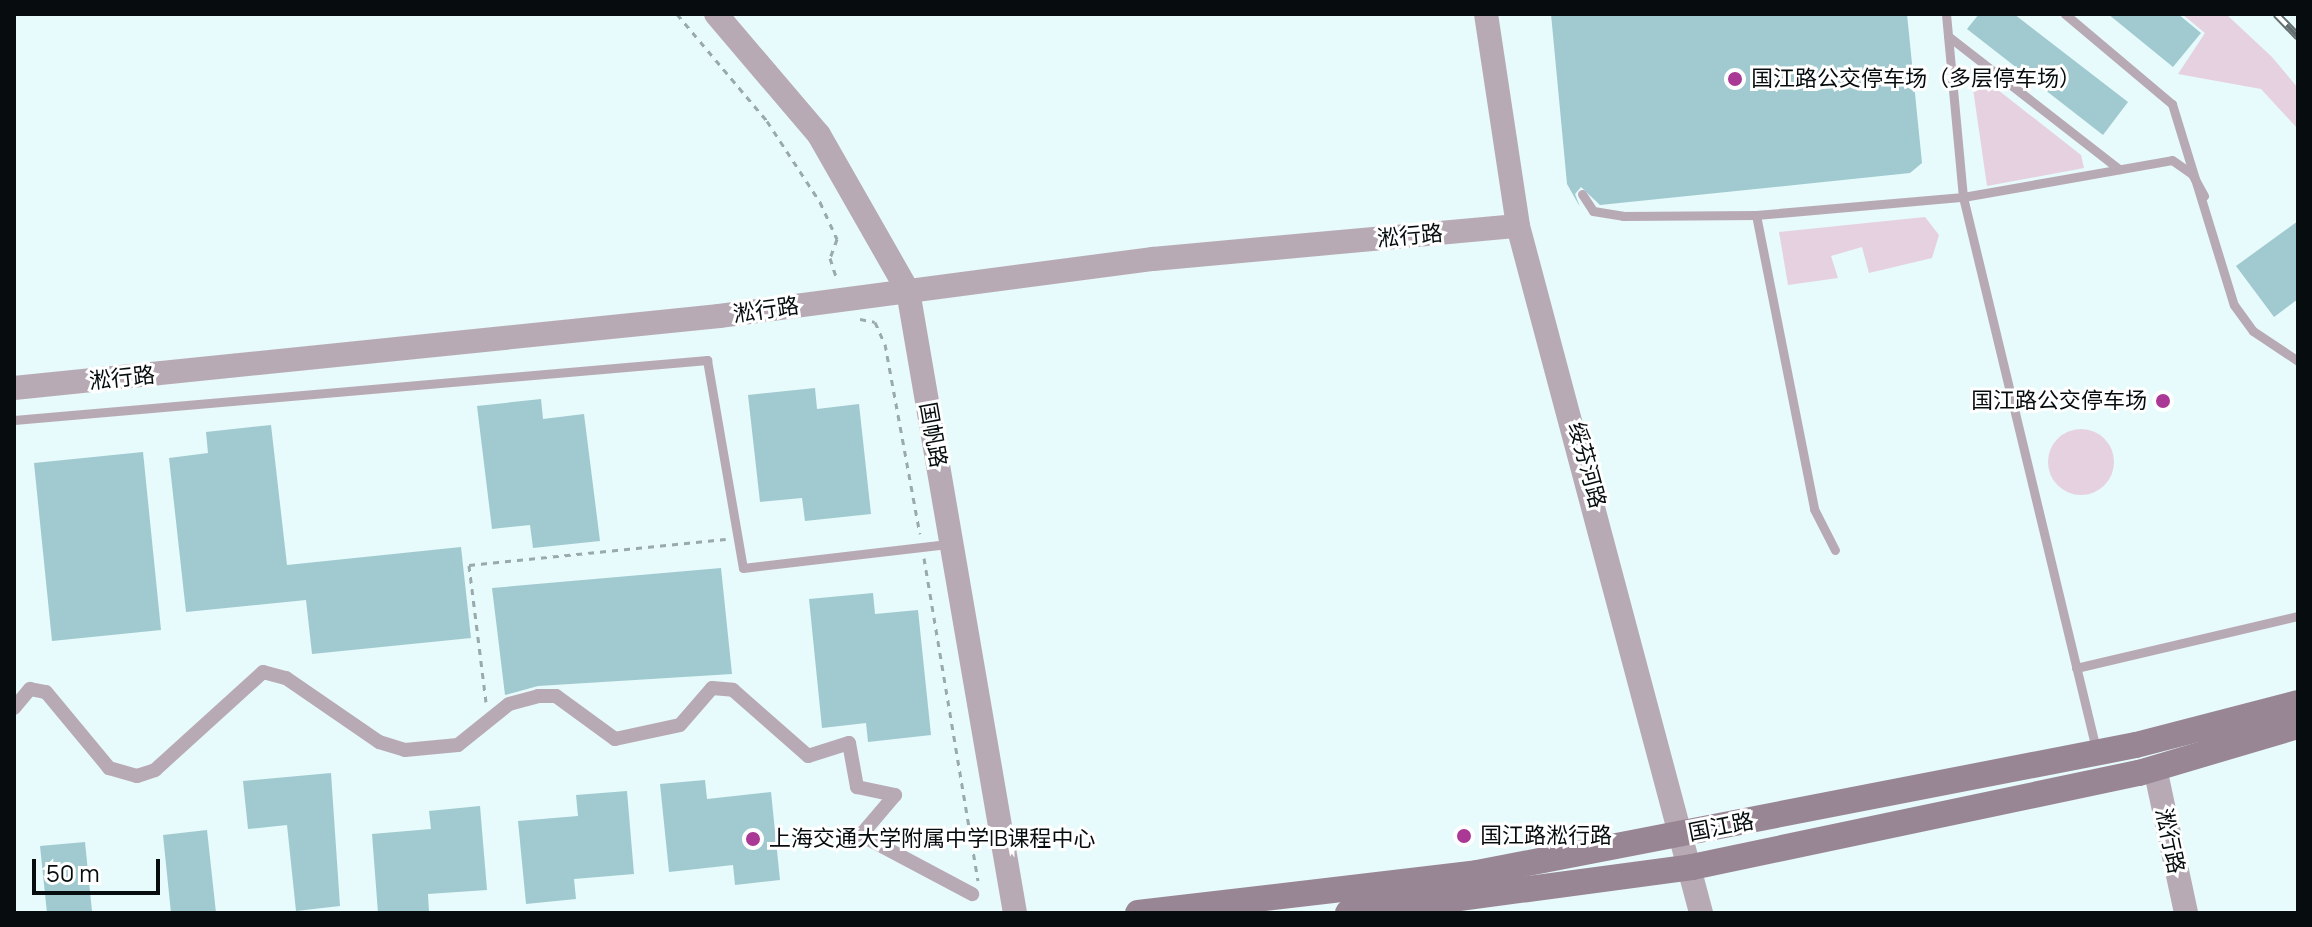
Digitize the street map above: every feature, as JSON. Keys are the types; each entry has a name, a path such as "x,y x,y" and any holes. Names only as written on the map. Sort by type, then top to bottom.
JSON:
{"main road":[{"name":"国江路","path":"1138,913 1477,873 2097,752 2298,703"},
{"name":"国江路","path":"1348,913 1692,867 2155,768 2298,726"}],"street":[{"name":"国帆路","path":"716,14 819,135 908,291 1015,913"},
{"name":"绥芬河路","path":"1486,14 1518,226 1685,833 1701,913"},
{"name":"淞行路","path":"14,388 845,300 1153,259 1518,226"},
{"path":"14,708 30,689 46,692 109,768 137,776 155,770 263,672 286,678 379,742 405,750 458,745 509,704 556,696 615,739 647,735 680,725 712,688 733,690 808,756 849,743 857,787 895,795 861,835 972,894"},
{"name":"淞行路","path":"2155,768 2186,913"}],"lane":[{"path":"1946,14 1963,197 2105,779"},
{"path":"2065,14 2172,104 2204,196 2234,305 2253,331 2298,361"},
{"path":"1948,36 2119,169"},
{"path":"1582,194 1593,211 1623,216 1756,215 1963,197 2172,160 2192,174 2204,196"},
{"path":"1756,215 1814,509 1835,550"},
{"path":"14,420 707,360 734,539 743,568 952,544"},
{"path":"2076,668 2298,616"}],"path":[{"path":"677,14 767,121 820,202 837,239 830,258 845,300 857,318 875,322 885,344 980,876 972,894"},
{"path":"488,721 469,565 734,539"}],"shaded area":[{"path":"2182,14 2226,14 2272,57 2298,88 2298,129 2261,89 2178,74 2205,33"},
{"path":"1970,68 2081,155 2084,168 1987,186"},
{"path":"1925,217 1939,235 1932,258 1869,273 1862,247 1831,256 1838,278 1788,285 1779,232"},
{"path":"2081,429 2104,439 2114,462 2104,485 2081,495 2058,485 2048,462 2058,439"}],"building":[{"name":"国江路公交停车场（多层停车场）","path":"1551,14 1907,14 1922,163 1910,173 1600,205 1581,187 1575,194 1580,207 1567,184"},
{"path":"1979,14 2014,14 2128,102 2103,135 1967,29"},
{"path":"2108,14 2178,14 2201,33 2173,67"},
{"path":"2298,221 2298,299 2274,317 2236,266"},
{"path":"815,388 817,409 859,404 871,514 805,521 802,498 760,502 748,395"},
{"path":"541,399 543,419 584,414 600,541 533,548 530,525 492,529 477,406"},
{"path":"271,425 287,565 461,547 471,638 312,654 306,600 186,612 169,458 208,453 206,432"},
{"path":"143,452 161,630 52,641 34,463"},
{"path":"721,568 732,674 538,686 505,695 492,588"},
{"path":"873,593 875,614 918,610 931,735 868,742 866,723 822,728 809,599"},
{"path":"331,773 340,906 296,911 287,825 248,829 243,781"},
{"path":"705,780 707,799 771,792 780,880 735,885 733,865 669,872 660,784"},
{"path":"627,791 634,874 574,879 576,899 526,904 518,821 578,816 576,795"},
{"path":"480,806 487,890 428,894 429,912 378,913 372,834 431,829 429,811"},
{"path":"207,830 216,913 171,913 163,835"},
{"path":"85,842 92,911 47,913 40,846"}],"railway":[{"path":"2276,14 2298,37"}],"place":[{"name":"国江路公交停车场（多层停车场）","path":"1735,79"},
{"name":"国江路公交停车场","path":"2163,401"},
{"name":"国江路淞行路","path":"1464,836"},
{"name":"上海交通大学附属中学IB课程中心","path":"753,839"}]}
